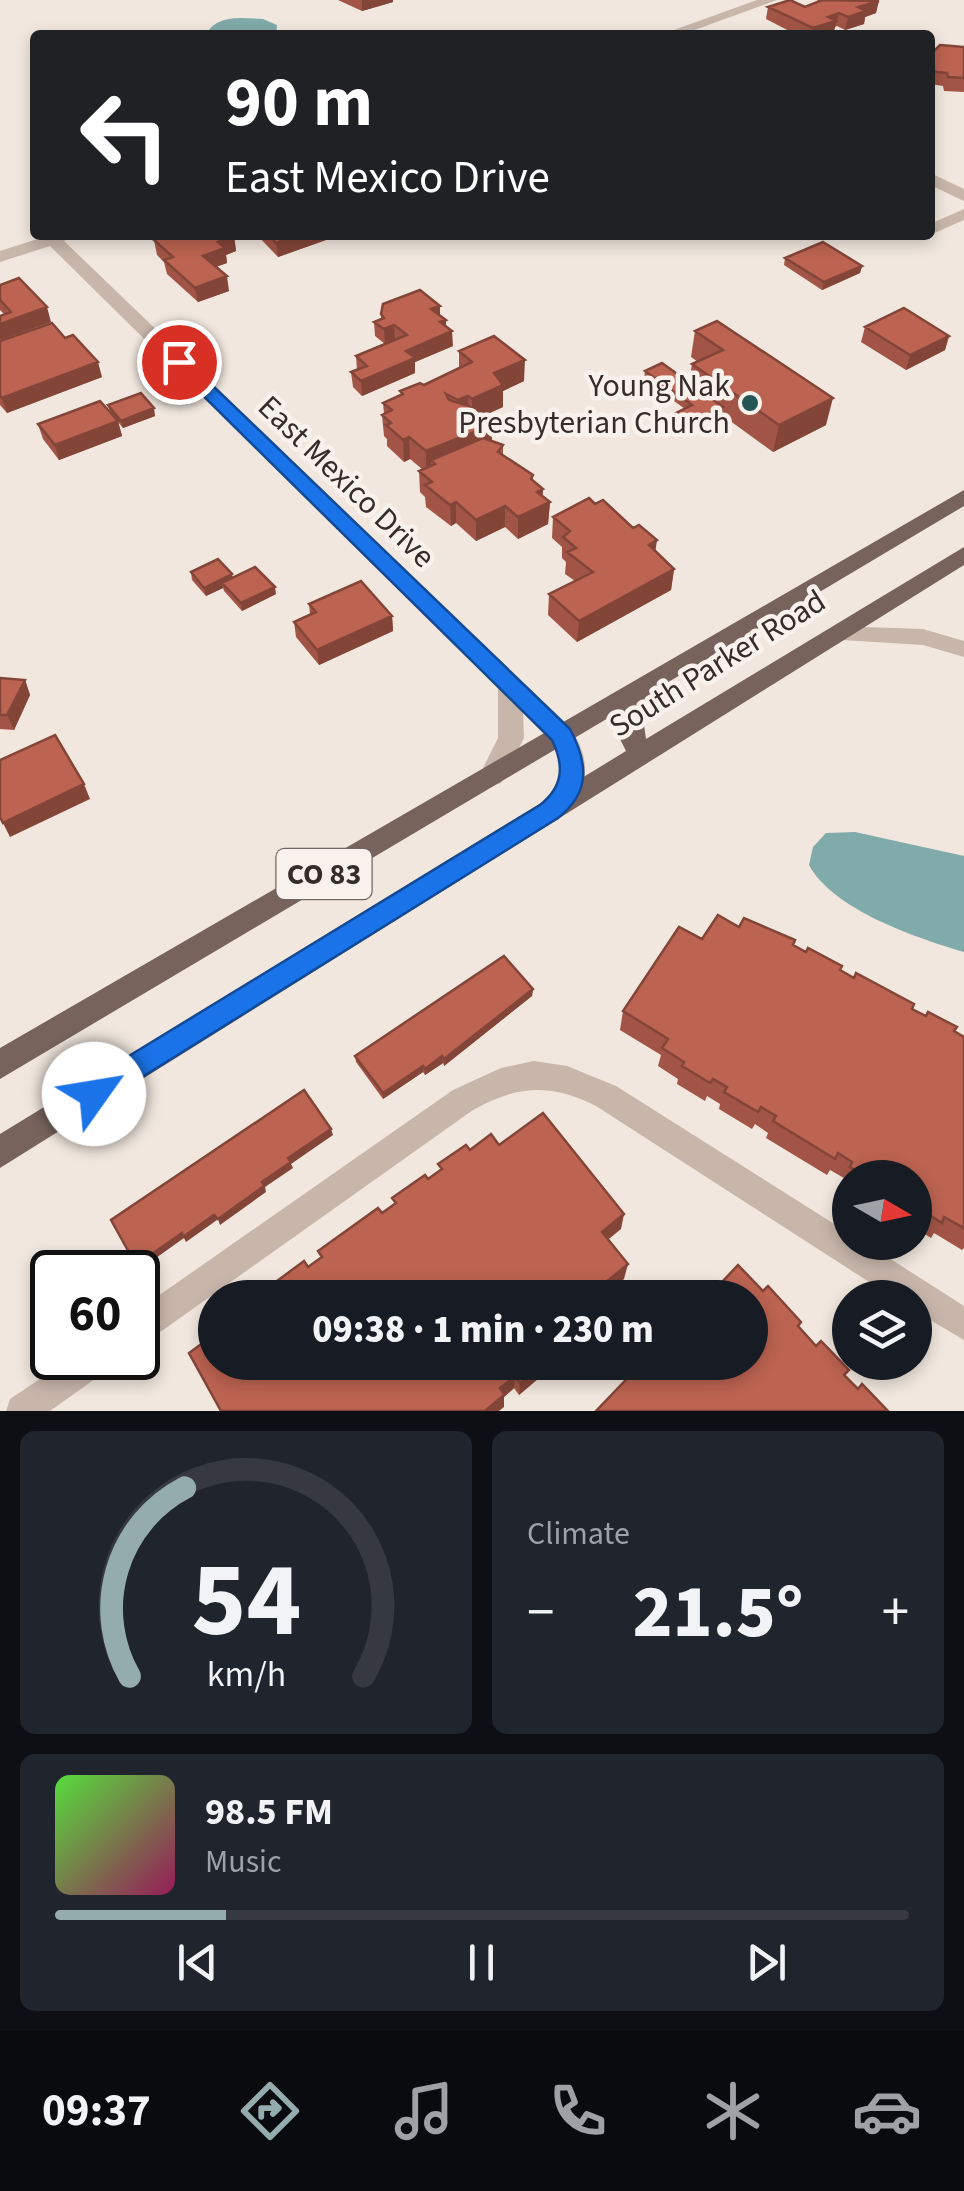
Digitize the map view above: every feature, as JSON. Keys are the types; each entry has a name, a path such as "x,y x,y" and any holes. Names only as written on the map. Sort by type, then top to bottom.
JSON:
{"main road":[{"name":"South Parker Road","path":"0,1065 964,496"},
{"name":"South Parker Road","path":"0,1152 964,555"},
{"path":"642,754 630,740 628,728 647,682"}],"street":[{"path":"683,30 770,0"},
{"path":"935,181 964,196"},
{"path":"0,258 51,240"},
{"name":"East Mexico Drive","path":"63,240 562,735"},
{"path":"492,776 510,738 510,684"},
{"path":"549,812 559,804 572,777 573,760 562,735"}],"lane":[{"path":"935,228 964,214"},
{"path":"834,634 910,636 964,648"},
{"path":"160,1313 463,1100 502,1079 536,1073 574,1080 606,1096 964,1324"},
{"path":"22,1411 66,1380"}],"water":[{"path":"263,19 277,25 276,30 209,30 223,20"},
{"path":"855,832 964,856 964,952 878,920 837,896 821,881 809,865 813,847 826,833"}],"building":[{"path":"790,0 805,7 822,0 879,1 858,7 866,11 848,17 839,13 828,17 836,21 813,28 768,7"},
{"path":"940,45 964,47 964,78 935,71 935,50"},
{"path":"154,240 223,240 218,242 225,248 203,256 227,276 195,288 164,260 173,257"},
{"path":"823,242 862,266 824,282 785,258"},
{"path":"19,278 47,307 0,324 0,316 11,312 0,300 0,285"},
{"path":"420,290 440,306 431,309 446,320 440,322 452,331 406,351 415,358 361,381 351,372 367,366 356,356 407,335 394,325 384,329 374,322 384,318 383,304"},
{"path":"904,308 949,336 910,355 865,327"},
{"path":"717,321 833,398 779,425 692,364 723,350 695,331"},
{"path":"52,323 65,338 73,335 98,362 2,398 0,341"},
{"path":"494,336 525,360 494,373 503,385 472,399 468,396 458,400 446,394 449,400 469,406 492,425 426,451 409,437 403,440 386,425 391,423 382,415 392,410 383,403 403,394 400,391 424,385 472,362 459,351"},
{"path":"662,363 723,407 688,424 674,414 692,405 645,371"},
{"path":"141,393 154,408 121,421 108,405"},
{"path":"100,401 118,421 55,445 38,424"},
{"path":"483,438 503,445 498,452 533,475 531,479 543,489 537,492 550,502 518,517 505,506 476,520 456,502 450,505 425,485 432,482 419,471 435,464 431,460"},
{"path":"589,498 595,504 603,500 633,528 639,525 657,540 649,545 674,569 579,621 549,594 593,572 567,552 576,548 563,537 570,531 553,517"},
{"path":"218,559 232,574 204,588 191,572"},
{"path":"255,567 275,587 241,603 222,583"},
{"path":"361,581 392,616 317,650 294,622 316,612 309,604"},
{"path":"0,678 25,680 7,715 0,715"},
{"path":"55,735 84,784 3,823 0,760"},
{"path":"718,915 739,927 744,918 795,940 793,945 806,952 808,948 842,966 840,970 854,978 856,973 914,1004 912,1009 926,1016 928,1012 957,1027 954,1031 964,1037 964,1228 944,1217 942,1223 932,1217 932,1160 849,1160 838,1153 835,1159 773,1121 776,1116 761,1107 758,1112 724,1092 727,1087 713,1079 710,1083 682,1066 684,1062 662,1048 668,1039 623,1011 679,927 702,939"},
{"path":"504,956 533,989 444,1059 442,1056 425,1069 423,1066 383,1093 355,1056"},
{"path":"304,1090 331,1129 288,1158 291,1162 262,1182 264,1186 218,1219 214,1215 158,1250 128,1250 111,1220"},
{"path":"543,1113 624,1214 602,1232 628,1264 609,1280 278,1280 304,1261 308,1267 322,1257 318,1251 378,1208 382,1213 396,1203 392,1198 425,1175 428,1179 442,1169 438,1164 466,1145 470,1150 491,1134 499,1145"},
{"path":"738,1265 752,1280 724,1280"},
{"path":"768,1286 801,1322 798,1326 816,1346 821,1341 832,1352 832,1380 849,1380 858,1389 862,1384 888,1411 596,1411 626,1380 768,1380"},
{"path":"198,1346 198,1369 189,1353"},
{"path":"204,1380 510,1380 500,1388 504,1395 485,1411 221,1411"}],"place":[{"name":"Young Nak Presbyterian Church","path":"750,403"}],"route":[{"path":"94,1094 549,812 559,804 572,777 573,760 562,735 179,362"}]}
